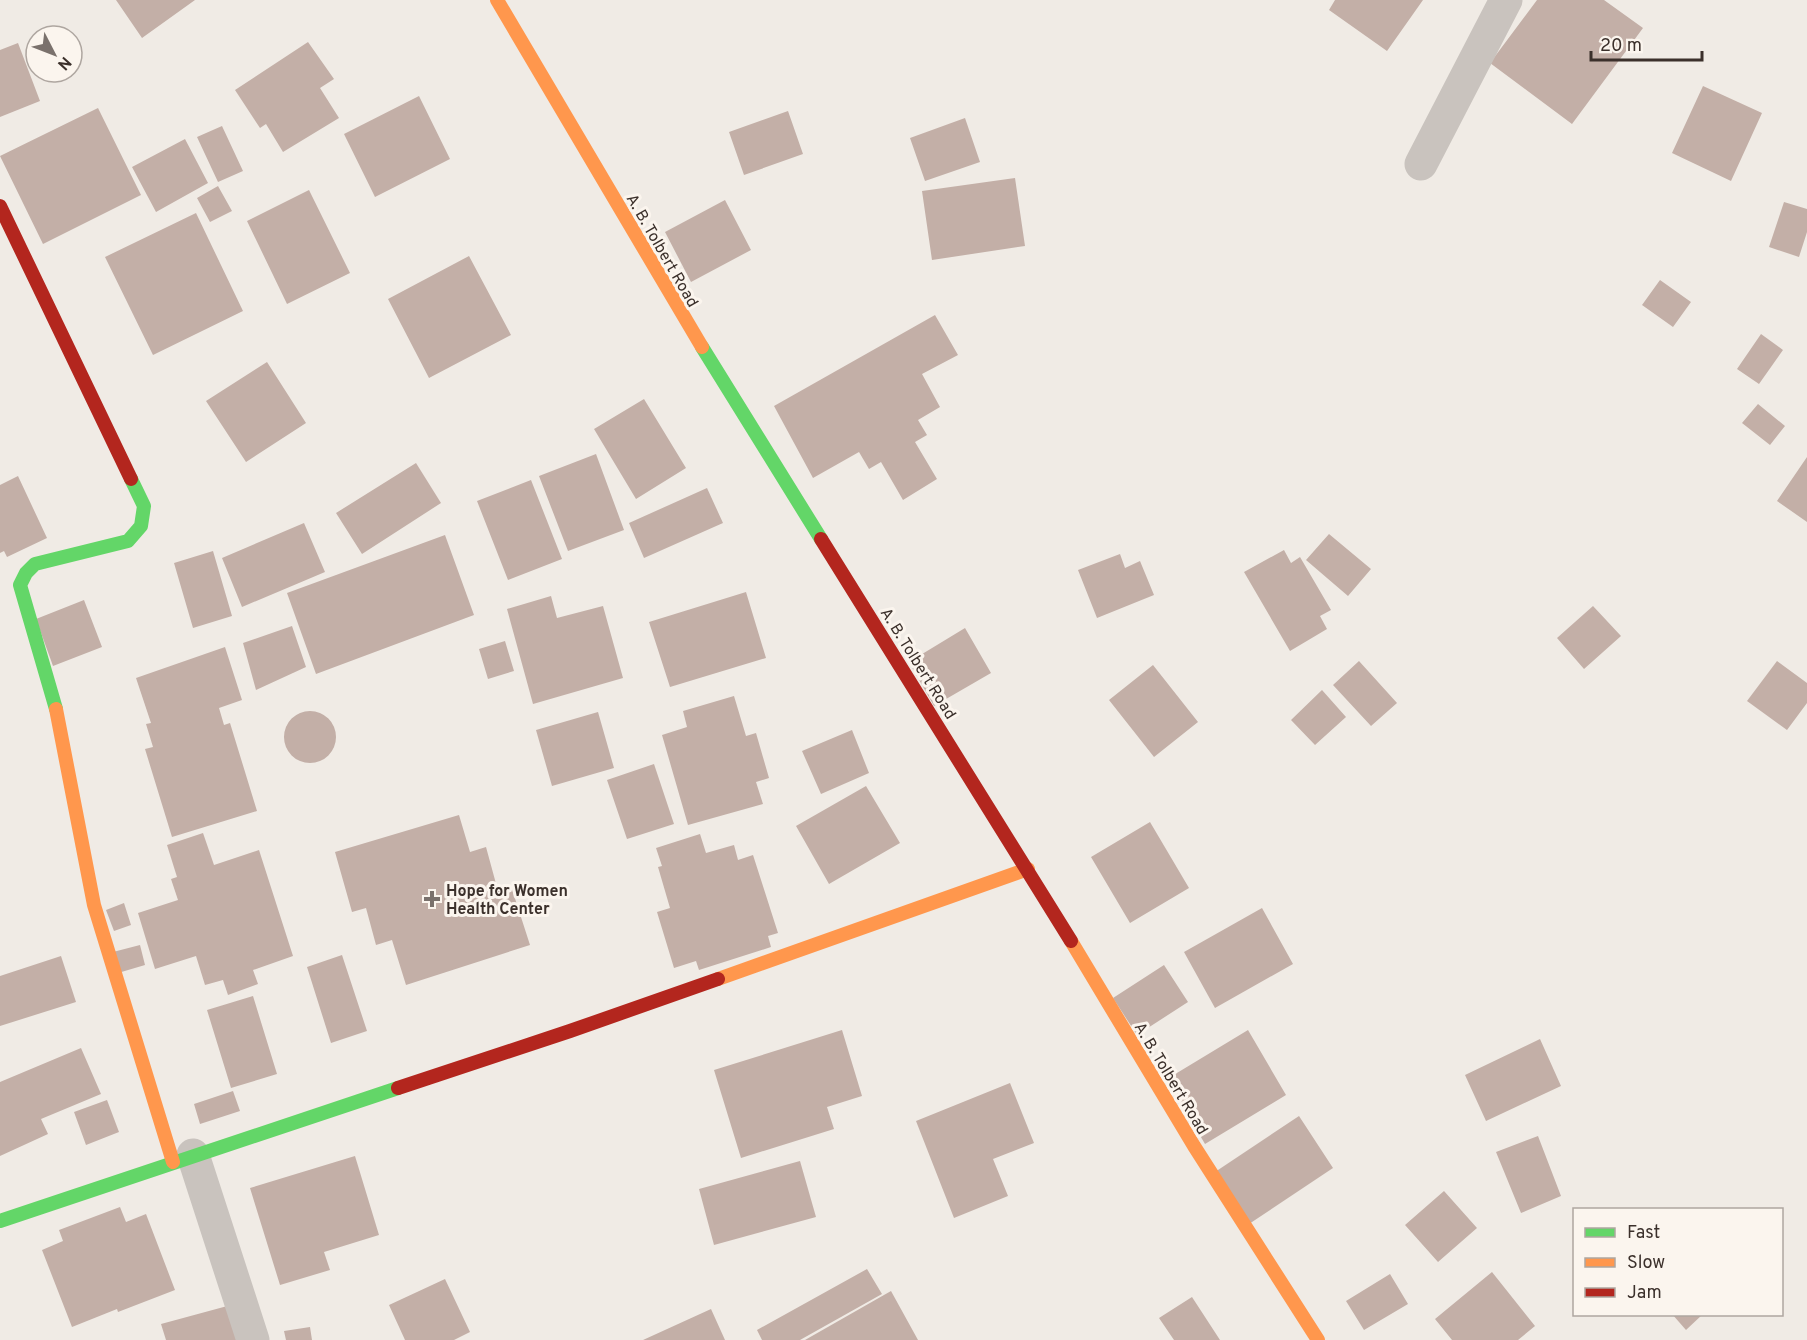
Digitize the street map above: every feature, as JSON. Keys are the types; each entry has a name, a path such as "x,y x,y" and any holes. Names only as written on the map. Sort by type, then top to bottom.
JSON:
{"street":[{"name":"A. B. Tolbert Road","path":"497,0 674,303 1028,869 1194,1146 1318,1340"},
{"path":"1422,164 1506,0"},
{"path":"0,206 144,506 141,526 128,541 35,564 26,573 20,585 53,696 94,905 183,1158 253,1340"},
{"path":"0,1221 183,1158 570,1031 1028,869"}],"building":[{"path":"116,0 195,0 142,38"},
{"path":"1335,0 1423,0 1387,51 1329,10"},
{"path":"1537,0 1604,0 1643,28 1572,124 1490,63"},
{"path":"308,42 334,79 320,88 339,118 283,152 266,124 260,128 235,90"},
{"path":"18,43 24,59 24,84 34,84 40,101 0,117 0,50"},
{"path":"1703,86 1762,113 1731,181 1672,153"},
{"path":"419,96 450,159 375,197 344,134"},
{"path":"98,108 141,195 43,244 0,156"},
{"path":"788,111 803,154 744,175 729,132"},
{"path":"965,118 980,162 925,181 910,138"},
{"path":"222,126 243,171 218,182 197,137"},
{"path":"185,139 208,183 156,212 132,167"},
{"path":"1015,178 1025,246 932,260 922,191"},
{"path":"218,186 232,211 210,222 197,198"},
{"path":"309,190 350,273 287,304 247,221"},
{"path":"725,200 751,250 691,282 665,232"},
{"path":"1784,202 1807,209 1807,232 1799,257 1769,247"},
{"path":"196,213 243,311 153,355 105,257"},
{"path":"469,256 511,335 429,378 388,299"},
{"path":"1660,280 1691,302 1673,327 1642,305"},
{"path":"935,315 958,355 922,374 940,407 918,420 927,435 915,442 937,479 903,500 881,462 869,469 859,452 813,478 774,406"},
{"path":"1761,334 1783,350 1759,384 1737,369"},
{"path":"267,362 306,423 246,462 206,401"},
{"path":"644,399 686,468 636,499 594,429"},
{"path":"1758,404 1785,426 1770,445 1742,423"},
{"path":"596,454 624,530 568,551 539,476"},
{"path":"1807,457 1807,522 1777,501"},
{"path":"416,463 441,503 362,554 336,513"},
{"path":"18,476 47,538 7,557 4,551 0,553 0,485"},
{"path":"531,480 562,559 508,580 477,501"},
{"path":"707,488 723,523 644,558 629,523"},
{"path":"304,523 325,572 242,607 222,558"},
{"path":"1329,534 1371,569 1348,596 1306,560"},
{"path":"445,535 474,615 316,674 287,593"},
{"path":"1284,550 1291,563 1300,557 1331,610 1320,616 1327,629 1290,651 1244,572"},
{"path":"213,551 232,616 193,628 174,563"},
{"path":"1120,554 1125,568 1140,561 1154,595 1097,618 1078,570"},
{"path":"746,592 766,658 670,687 649,622"},
{"path":"551,596 557,618 603,606 623,678 533,704 507,609"},
{"path":"84,600 102,647 53,666 36,619"},
{"path":"1593,606 1621,636 1584,669 1557,638"},
{"path":"292,626 306,667 256,690 243,643"},
{"path":"965,628 991,673 934,706 909,662"},
{"path":"505,641 514,671 488,679 479,649"},
{"path":"225,647 242,700 219,708 224,725 230,723 257,811 172,837 145,749 153,747 146,724 151,723 136,678"},
{"path":"1359,661 1397,703 1371,726 1333,685"},
{"path":"1777,661 1807,683 1807,703 1787,730 1747,701"},
{"path":"1153,665 1198,722 1154,757 1109,700"},
{"path":"1322,690 1346,717 1315,745 1291,720"},
{"path":"734,696 746,736 756,733 769,778 756,782 763,804 688,825 662,735 687,727 683,711"},
{"path":"310,711 320,713 328,719 334,727 336,737 334,747 328,755 320,761 310,763 300,761 292,755 286,747 284,737 286,727 292,719 300,713"},
{"path":"598,712 614,768 552,786 536,730"},
{"path":"852,730 869,773 821,794 802,751"},
{"path":"654,764 674,824 627,839 607,780"},
{"path":"866,786 900,843 829,884 796,826"},
{"name":"Hope for Women Health Center","path":"459,815 470,852 486,847 498,891 511,886 530,945 406,985 392,940 376,945 366,908 352,912 335,852"},
{"path":"1150,822 1189,888 1130,923 1091,857"},
{"path":"203,833 214,865 259,850 293,956 253,970 258,984 228,995 223,980 205,985 196,956 155,969 138,913 178,900 171,879 177,877 167,845"},
{"path":"700,834 706,853 734,845 738,860 753,855 778,933 768,936 771,947 699,970 696,961 674,968 657,912 670,908 658,867 662,866 656,848"},
{"path":"124,903 131,925 114,931 106,910"},
{"path":"1262,908 1293,964 1215,1008 1184,952"},
{"path":"140,945 145,965 118,973 113,952"},
{"path":"342,955 367,1031 331,1043 307,967"},
{"path":"61,956 76,1002 0,1026 0,976"},
{"path":"1164,965 1188,1002 1137,1035 1113,998"},
{"path":"253,996 277,1074 231,1088 207,1010"},
{"path":"842,1030 862,1096 827,1107 834,1129 741,1158 714,1070"},
{"path":"1248,1030 1286,1095 1205,1144 1167,1079"},
{"path":"1540,1039 1561,1086 1486,1121 1465,1075"},
{"path":"81,1048 101,1094 41,1119 48,1134 0,1156 0,1082"},
{"path":"1010,1083 1034,1143 993,1159 1008,1196 954,1218 916,1121"},
{"path":"233,1091 240,1111 200,1124 194,1104"},
{"path":"107,1100 119,1132 86,1145 74,1112"},
{"path":"1299,1116 1333,1168 1249,1224 1215,1172"},
{"path":"1538,1136 1561,1196 1521,1213 1496,1152"},
{"path":"355,1156 379,1235 324,1252 330,1270 280,1285 250,1188"},
{"path":"800,1161 816,1217 714,1245 699,1189"},
{"path":"1444,1191 1477,1228 1438,1262 1405,1225"},
{"path":"120,1207 126,1222 146,1214 175,1290 72,1327 42,1250 63,1241 59,1230"},
{"path":"867,1269 882,1294 800,1340 762,1340 757,1330"},
{"path":"1492,1272 1535,1326 1518,1340 1452,1340 1435,1319"},
{"path":"1390,1274 1408,1304 1364,1330 1346,1301"},
{"path":"445,1279 470,1332 454,1340 405,1340 389,1305"},
{"path":"891,1291 918,1340 805,1340"},
{"path":"1192,1297 1220,1340 1174,1340 1159,1318"},
{"path":"231,1305 241,1340 166,1340 161,1324"},
{"path":"711,1309 725,1340 643,1340"},
{"path":"1674,1316 1701,1316 1686,1330"},
{"path":"310,1327 312,1340 286,1340 284,1331"}],"traffic: fast":[{"path":"702,347 821,539"},
{"path":"56,709 20,585 26,573 35,564 128,541 141,526 144,506 131,479"},
{"path":"0,1221 398,1088"}],"traffic: slow":[{"path":"497,0 702,347"},
{"path":"56,709 94,905 173,1162"},
{"path":"718,979 1028,869"},
{"path":"1071,941 1194,1146 1318,1340"}],"traffic: jam":[{"path":"0,206 131,479"},
{"path":"821,539 1071,941"},
{"path":"398,1088 718,979"}],"place":[{"name":"Hope for Women Health Center","path":"432,899"}]}
